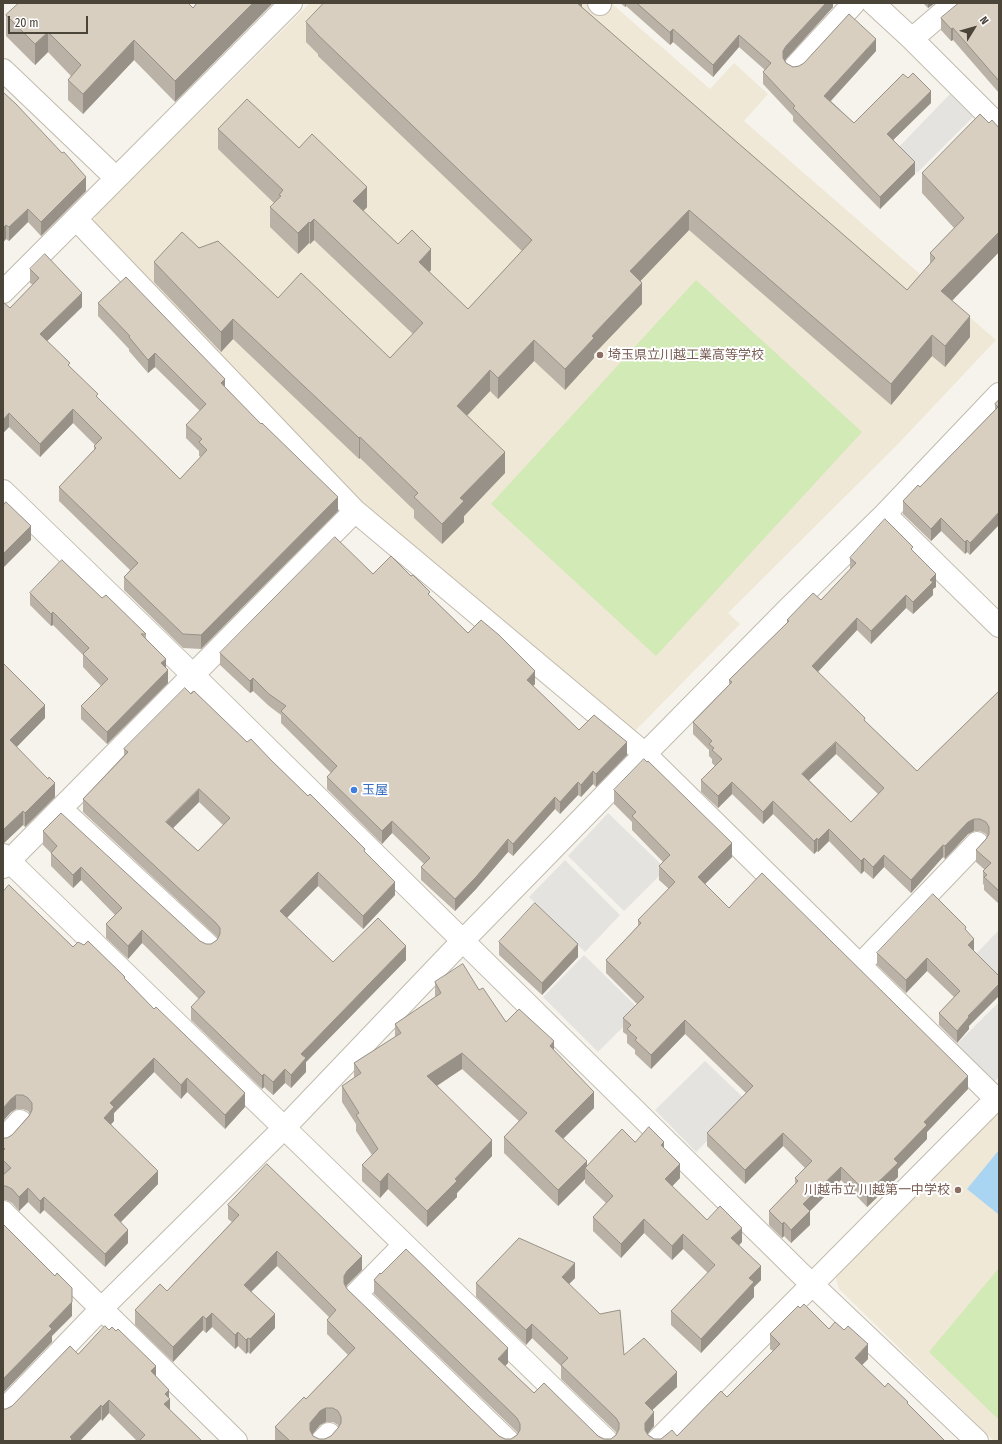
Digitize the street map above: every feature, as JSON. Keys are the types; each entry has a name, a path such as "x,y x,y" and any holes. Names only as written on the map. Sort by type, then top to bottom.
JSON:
{"street":[{"path":"3,292 291,3"},
{"path":"795,67 854,3"},
{"path":"873,3 999,126"},
{"path":"912,40 954,3"},
{"path":"3,70 116,178"},
{"path":"76,219 355,511 645,754 998,1098 657,1441"},
{"path":"3,1411 102,1308 284,1128 450,954 784,613 885,514 999,394"},
{"path":"3,491 194,675 812,1285 977,1441"},
{"path":"355,511 61,809 5,861 284,1128 607,1441"},
{"path":"885,514 999,626"},
{"path":"61,809 208,945"},
{"path":"860,965 978,843"},
{"path":"3,1140 20,1121"},
{"path":"3,1212 236,1441"},
{"path":"404,1245 356,1294 508,1441"}],"shaded area":[{"name":"埼玉県立川越工業高等学校","path":"310,3 611,3 710,89 734,63 768,94 744,121 996,340 899,443 728,613 740,624 635,731 360,503 93,223 96,215"},
{"path":"950,94 973,117 917,173 895,151"},
{"path":"608,813 666,869 624,911 568,856"},
{"path":"565,860 620,915 585,952 529,897"},
{"path":"999,931 999,983 972,958"},
{"path":"584,955 640,1010 598,1052 543,997"},
{"path":"999,1002 999,1077 994,1082 956,1045"},
{"path":"705,1061 747,1101 696,1152 655,1110"},
{"name":"川越市立 川越第一中学校","path":"999,1105 999,1441 994,1441 839,1289 835,1276"}],"green space":[{"path":"696,280 862,432 656,656 491,504"},
{"path":"999,1268 999,1420 929,1352"}],"water":[{"path":"999,1150 999,1213 998,1214 967,1189"}],"building":[{"path":"19,3 188,3 193,8 197,3 253,3 175,81 134,40 83,94 68,80 81,65 48,32 35,44 6,15"},
{"path":"324,3 577,3 907,290 935,258 930,253 964,218 922,173 980,114 989,123 992,120 999,128 999,232 941,291 970,316 945,346 932,335 891,384 689,210 630,271 642,283 592,336 594,338 565,369 534,340 498,378 490,370 457,406 505,452 460,498 464,501 442,524 414,497 418,493 233,319 221,332 154,262 182,232 199,248 218,241 278,298 301,273 390,358 423,323 314,219 298,233 270,207 281,196 279,195 283,190 218,129 247,99 299,148 312,134 367,187 353,201 398,244 412,230 431,249 419,262 468,309 532,240 306,22"},
{"path":"637,3 826,3 783,51 783,58 786,63 793,67 804,63 849,14 876,39 824,96 854,123 903,74 908,78 913,73 931,91 887,134 915,162 880,197 793,108 795,106 763,72 771,63 739,35 713,65 673,29 670,32"},
{"path":"959,3 999,3 999,81 953,28 951,29 941,18"},
{"path":"3,92 62,153 64,152 86,177 41,222 28,209 9,227 6,225 3,228"},
{"path":"45,254 82,293 40,334 70,363 68,365 98,394 96,396 180,479 207,450 199,442 202,439 186,425 206,404 155,353 148,360 129,337 130,336 98,303 126,277 225,379 221,383 261,424 262,423 338,497 201,635 183,634 124,577 138,563 59,487 96,448 94,446 102,438 73,409 40,444 9,413 3,420 3,302 10,308 39,278 30,269"},
{"path":"999,400 999,512 970,543 967,540 965,542 941,518 931,529 903,501 918,485 920,487 998,407 995,404"},
{"path":"6,502 31,526 3,554 3,506"},
{"path":"885,519 913,547 911,549 936,574 930,580 933,582 913,602 906,595 871,631 857,618 812,666 865,718 864,720 917,771 999,691 999,891 984,877 987,875 983,871 991,863 976,850 989,834 989,827 986,822 980,819 974,819 968,822 945,846 943,845 911,880 884,855 873,867 864,858 861,861 829,829 818,840 817,838 814,841 773,801 763,812 732,782 718,796 701,780 722,759 712,750 714,748 709,744 712,741 693,722 732,682 729,680 789,621 787,620 813,593 821,600 856,563 850,558","holes":["836,742 884,788 851,822 802,774"]},
{"path":"335,537 373,574 391,556 430,592 428,594 468,633 481,620 499,635 535,671 527,680 579,730 594,715 627,742 596,774 593,771 581,785 578,782 560,802 555,797 513,844 508,839 455,899 421,867 430,858 392,821 382,831 327,777 337,766 281,711 286,706 269,694 253,678 250,681 220,653"},
{"path":"62,560 102,598 106,595 146,634 141,634 166,659 161,663 168,670 107,732 81,706 108,679 83,654 89,648 53,612 51,614 30,593"},
{"path":"3,663 45,705 10,740 48,779 49,777 55,783 25,813 23,811 4,829 3,829"},
{"path":"185,688 191,694 194,691 247,742 251,739 308,796 310,794 365,849 364,851 395,882 363,916 318,872 280,911 333,962 378,918 406,946 301,1054 306,1058 291,1075 285,1069 273,1082 264,1074 262,1076 191,1007 205,992 142,930 128,946 106,924 122,908 81,867 73,875 51,853 57,846 43,831 61,813 200,941 206,944 211,944 217,940 220,934 220,928 216,923 83,799 128,752 124,749","holes":["199,789 230,818 198,851 166,822"]},
{"path":"644,759 647,762 648,761 732,843 698,877 729,908 762,873 968,1076 924,1122 927,1125 894,1159 898,1163 867,1193 841,1167 803,1204 810,1211 791,1230 784,1222 782,1224 769,1211 798,1181 795,1178 812,1161 783,1133 745,1170 707,1133 753,1086 685,1020 651,1055 635,1040 637,1038 627,1029 631,1025 623,1018 644,997 606,960 641,923 638,920 675,882 659,866 670,855 632,816 636,812 614,790"},
{"path":"9,885 73,947 78,942 84,945 88,941 125,977 124,978 154,1009 156,1007 245,1093 225,1115 187,1078 181,1085 154,1058 110,1103 114,1107 104,1118 158,1171 114,1215 128,1230 105,1254 44,1197 40,1201 28,1188 19,1197 12,1189 3,1186 3,1175 11,1168 3,1160 3,1150 5,1149 3,1147 3,1138 7,1138 12,1135 29,1116 32,1110 32,1103 23,1095 16,1095 3,1108 3,892"},
{"path":"933,894 966,927 965,929 974,939 968,945 999,976 999,984 968,1016 969,1017 957,1031 939,1013 960,991 927,958 906,980 877,953"},
{"path":"535,903 578,944 542,983 499,942"},
{"path":"463,964 479,990 483,988 506,1022 519,1009 554,1041 550,1046 594,1092 555,1131 587,1161 558,1190 504,1137 527,1113 462,1053 427,1076 492,1140 455,1179 457,1181 427,1211 388,1173 380,1182 362,1165 378,1149 356,1115 359,1113 342,1086 361,1073 354,1063 401,1033 395,1024 441,993 435,982"},
{"path":"649,1127 664,1142 661,1145 680,1164 665,1179 707,1220 720,1206 742,1228 731,1238 761,1266 749,1278 754,1282 701,1339 671,1311 715,1265 683,1234 672,1246 644,1219 621,1244 593,1217 613,1196 585,1168 622,1129 635,1142"},
{"path":"267,1164 362,1256 344,1276 344,1283 347,1289 499,1436 505,1439 511,1439 517,1435 520,1430 520,1424 517,1418 374,1280 406,1249 508,1348 498,1359 534,1393 544,1383 598,1436 604,1439 611,1439 616,1435 619,1429 619,1423 616,1418 561,1365 568,1358 532,1324 526,1330 476,1283 519,1238 575,1263 562,1277 600,1314 620,1310 624,1355 644,1338 677,1372 645,1403 654,1412 645,1423 645,1430 648,1435 654,1439 661,1439 672,1430 677,1436 721,1391 727,1397 780,1344 770,1334 798,1306 800,1308 804,1304 829,1329 835,1322 844,1330 848,1326 868,1344 855,1358 885,1387 888,1383 945,1441 290,1441 275,1427 304,1397 306,1399 355,1348 327,1320 336,1310 277,1251 244,1285 275,1314 250,1339 248,1338 246,1340 238,1332 235,1335 212,1313 206,1319 203,1316 173,1347 135,1310 160,1284 167,1291 239,1215 228,1205","holes":["326,1408 333,1408 338,1411 341,1417 341,1423 338,1428 331,1436 325,1439 319,1439 313,1436 310,1430 310,1423 320,1411"]},
{"path":"3,1224 55,1276 57,1273 72,1288 72,1302 49,1326 52,1329 3,1379"},
{"path":"105,1326 109,1330 112,1327 116,1331 118,1329 156,1366 151,1371 169,1390 165,1394 170,1399 164,1404 202,1441 139,1441 145,1435 109,1400 102,1407 101,1405 70,1437 72,1439 70,1441 3,1441 3,1409 12,1406 70,1346 78,1354"}],"place":[{"name":"埼玉県立川越工業高等学校","path":"600,355"},
{"name":"玉屋","path":"354,790"},
{"name":"川越市立 川越第一中学校","path":"958,1190"}]}
